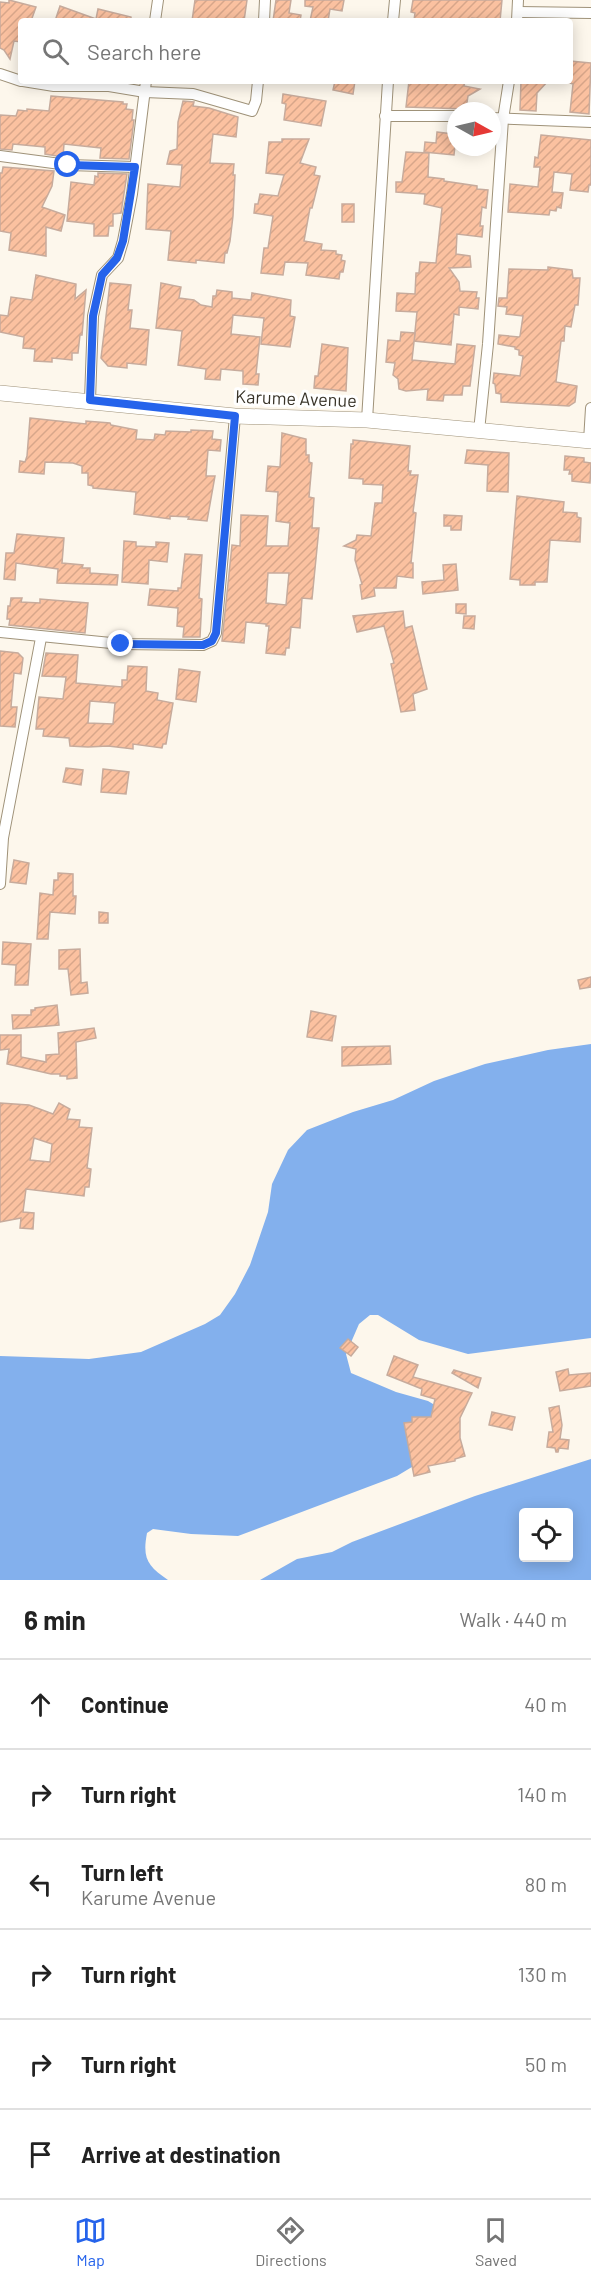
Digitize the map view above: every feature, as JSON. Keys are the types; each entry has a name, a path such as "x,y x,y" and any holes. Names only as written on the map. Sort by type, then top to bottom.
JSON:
{"main road":[{"name":"Karume Avenue","path":"0,393 235,416 367,420 590,441"}],"street":[{"path":"155,18 158,0"},
{"path":"264,18 266,0"},
{"path":"393,18 395,0"},
{"path":"518,0 518,16 591,13"},
{"path":"0,74 18,80"},
{"path":"41,84 145,87 193,94 252,111 256,101 258,84"},
{"path":"367,420 388,84"},
{"path":"501,109 508,84"},
{"path":"90,400 93,316 102,275 117,258 123,241 145,87"},
{"path":"385,116 447,116"},
{"path":"501,119 591,122"},
{"path":"0,156 68,165 135,167"},
{"path":"479,431 488,344 496,156"},
{"path":"590,441 591,408"},
{"path":"0,632 41,638 121,644 203,645 212,641 216,633 235,416"},
{"path":"0,884 3,838 41,638"}],"water":[{"path":"591,1044 591,1338 468,1354 419,1340 378,1315 370,1315 359,1324 346,1354 351,1373 396,1392 428,1401 458,1419 460,1432 440,1450 397,1476 238,1536 191,1534 153,1529 147,1533 146,1556 151,1566 168,1580 0,1580 0,1356 89,1359 141,1352 205,1324 220,1315 235,1294 250,1265 268,1212 272,1184 288,1150 307,1130 485,1064 548,1050"},
{"path":"591,1459 591,1580 260,1580 297,1559 332,1552 352,1542 475,1496"}],"building":[{"path":"9,0 36,7 32,18 18,18 18,42 14,41 10,59 0,48 0,2 9,3"},
{"path":"195,0 247,0 244,18 192,18"},
{"path":"276,0 291,0 289,13 301,15 300,18 273,18"},
{"path":"305,0 344,0 342,11 330,9 328,18 311,18 313,7 305,6"},
{"path":"413,0 502,0 500,18 414,18 415,13 411,12"},
{"path":"60,6 93,18 56,18"},
{"path":"98,9 131,18 96,18"},
{"path":"573,61 591,63 589,114 570,112"},
{"path":"334,84 355,84 353,94 333,90"},
{"path":"409,84 464,84 464,86 480,89 468,96 467,102 447,102 447,108 406,107"},
{"path":"521,84 545,84 537,93 536,111 520,110"},
{"path":"283,94 326,101 321,126 284,120 286,104 282,103"},
{"path":"51,96 127,104 126,109 133,110 132,120 134,120 129,159 100,158 101,148 64,144 63,157 45,154 45,147 13,144 12,150 0,149 0,115 16,116 18,110 27,111 27,109 49,111"},
{"path":"183,101 194,102 193,106 209,108 238,117 236,137 213,134 210,163 234,164 233,216 224,263 168,260 171,231 146,229 148,184 180,187 182,165 167,164 170,151 177,149 178,122"},
{"path":"437,132 447,133 447,154 424,152 425,142 436,143"},
{"path":"541,135 591,140 591,185 589,185 588,192 570,190 572,174 554,172 552,192 563,193 561,208 557,207 556,211 550,210 549,215 508,212 510,184 538,187 540,167 534,167 535,157 538,158"},
{"path":"282,139 309,139 300,163 316,167 314,175 320,176 312,208 310,208 304,241 322,244 321,250 336,251 336,254 342,255 341,260 345,261 339,279 306,275 308,263 285,262 283,275 261,273 264,248 268,248 273,216 254,213 255,204 258,204 260,194 278,196 284,175 266,173 269,142 282,142"},
{"path":"406,152 429,153 428,177 488,190 486,208 482,207 480,226 483,226 482,237 457,234 456,254 470,256 471,267 449,268 459,282 460,291 477,292 476,298 479,298 478,309 459,307 459,315 454,314 451,345 414,341 417,312 396,311 397,293 415,294 416,273 419,273 420,262 436,263 442,208 424,204 425,194 396,192 396,182 402,182"},
{"path":"3,167 54,171 52,186 42,207 65,215 61,231 46,227 46,256 9,250 11,233 0,231 0,173"},
{"path":"98,173 127,174 121,213 113,214 113,226 109,226 108,236 94,236 94,224 67,221 71,182 94,185 95,176 98,177"},
{"path":"342,204 354,204 354,222 342,222"},
{"path":"548,267 572,270 573,278 580,278 578,305 575,305 571,327 565,326 564,341 561,341 556,382 577,386 575,402 569,406 501,402 501,394 496,393 493,383 494,373 520,376 523,356 519,355 519,350 515,347 498,344 499,335 520,336 523,316 506,314 507,307 498,306 499,298 507,298 509,269 548,270"},
{"path":"36,275 76,284 75,299 86,290 82,335 80,335 78,353 72,353 72,360 52,358 52,362 34,361 35,349 23,348 24,337 0,332 0,315 8,316 11,297 32,300"},
{"path":"110,283 131,285 128,310 132,310 130,328 149,330 146,365 127,363 127,368 108,366 101,358"},
{"path":"161,283 181,287 179,298 194,300 201,305 212,307 213,296 216,296 217,290 232,292 232,298 251,300 252,293 291,300 290,316 295,317 290,347 261,344 264,318 233,315 231,334 260,337 256,374 259,374 258,385 243,384 243,371 221,369 220,380 205,379 206,369 178,365 182,331 156,328"},
{"path":"401,332 415,333 412,360 455,364 457,344 475,346 470,386 463,386 462,395 444,395 443,401 427,400 428,389 406,391 399,389 398,379 393,375 395,363 386,362 388,340 400,341"},
{"path":"322,344 348,348 346,391 314,388"},
{"path":"30,418 86,424 86,421 110,423 137,430 136,439 154,440 155,434 165,435 166,431 213,431 212,439 221,440 220,451 208,450 206,476 215,476 207,521 188,519 189,517 170,516 170,519 134,514 136,492 93,488 88,485 88,473 82,473 82,466 73,463 45,462 44,474 19,472 20,461 25,462 27,456"},
{"path":"282,433 306,439 306,455 309,455 309,462 312,463 309,497 314,498 312,528 319,528 312,599 302,598 300,628 291,627 289,648 286,648 285,655 266,653 269,626 266,624 246,622 244,643 222,641 232,545 240,546 241,515 268,516 266,546 288,546 290,523 276,521 278,492 266,491 268,466 280,467","holes":["268,573 289,573 286,605 266,603"]},
{"path":"353,440 410,446 408,471 411,471 410,475 418,475 413,512 416,513 411,563 413,563 413,578 397,576 396,588 374,588 375,596 362,599 360,585 362,584 355,560 356,549 344,546 356,540 357,535 371,536 375,503 382,503 383,485 363,484 363,479 349,478"},
{"path":"467,450 509,453 508,492 487,491 488,465 465,463"},
{"path":"565,456 584,458 584,462 591,463 590,483 572,481 570,470 564,470"},
{"path":"517,496 564,502 563,512 577,513 577,517 581,518 580,542 550,540 547,582 520,585 520,580 510,579"},
{"path":"444,515 462,516 461,530 451,530 451,526 444,526"},
{"path":"17,534 64,538 62,563 83,565 82,568 90,568 90,573 118,575 117,585 57,583 58,569 16,563 15,580 4,579 6,553 14,553"},
{"path":"124,541 136,542 136,546 156,547 156,542 169,543 167,562 149,560 148,584 122,582"},
{"path":"185,554 202,555 199,598 202,599 200,637 183,637 184,627 177,626 178,608 148,605 150,589 178,591 178,588 181,588"},
{"path":"456,564 458,590 423,594 422,582 444,580 443,565"},
{"path":"11,598 22,598 21,602 40,603 40,599 88,603 85,633 9,625 10,619 7,619"},
{"path":"456,604 466,604 466,614 456,613"},
{"path":"403,611 405,628 412,626 427,689 413,694 415,710 401,712 391,664 394,663 384,626 357,632 353,616"},
{"path":"464,616 475,616 474,629 463,628"},
{"path":"0,651 18,653 23,658 21,674 14,673 11,707 17,707 15,727 0,726"},
{"path":"46,653 78,655 76,683 122,687 122,680 127,680 128,666 147,667 146,691 158,693 157,700 173,703 166,744 163,744 162,748 133,744 133,749 108,746 70,746 69,738 43,736 44,729 36,729 39,697 63,699 66,677 42,676","holes":["90,701 115,703 113,724 88,723"]},
{"path":"179,669 200,672 196,702 176,699"},
{"path":"66,768 83,770 81,785 63,782"},
{"path":"103,769 129,772 126,794 101,792"},
{"path":"14,860 29,863 26,884 10,882"},
{"path":"58,873 73,874 73,896 76,896 75,914 50,912 48,939 37,939 40,893 53,895 54,880 58,880"},
{"path":"99,912 108,913 108,923 99,923"},
{"path":"3,942 31,944 28,985 15,985 16,965 2,964"},
{"path":"80,949 81,983 87,982 88,993 71,995 68,969 59,969 59,950"},
{"path":"591,977 591,987 580,989 578,980"},
{"path":"57,1005 59,1025 13,1029 12,1015 31,1015 31,1010 35,1008"},
{"path":"311,1011 336,1016 332,1041 307,1037"},
{"path":"94,1028 96,1038 76,1042 77,1078 67,1079 67,1076 60,1076 60,1074 7,1064 9,1049 0,1050 0,1035 21,1035 21,1057 46,1062 46,1055 59,1054 58,1033"},
{"path":"390,1046 391,1064 342,1066 342,1047"},
{"path":"0,1103 29,1105 53,1114 59,1103 70,1109 67,1119 80,1120 79,1127 92,1128 87,1168 91,1169 89,1187 85,1187 84,1196 26,1189 23,1212 34,1213 33,1229 20,1228 21,1218 0,1222","holes":["34,1138 52,1144 50,1162 30,1160"]},
{"path":"348,1339 358,1347 351,1356 340,1348"},
{"path":"394,1356 418,1365 413,1377 472,1393 460,1418 460,1438 465,1456 455,1461 428,1466 430,1472 414,1476 404,1423 412,1422 412,1417 431,1417 435,1399 421,1395 422,1389 387,1375"},
{"path":"568,1369 569,1375 591,1373 591,1386 560,1391 556,1372"},
{"path":"454,1370 481,1378 478,1388 452,1373"},
{"path":"559,1406 562,1425 560,1439 569,1440 568,1449 559,1448 556,1452 555,1448 547,1447 549,1432 553,1432 549,1408"},
{"path":"492,1412 515,1417 512,1430 489,1425"}],"route":[{"path":"68,165 135,167 123,241 117,258 102,275 93,316 90,400 235,416 216,633 212,641 203,645 121,644"}]}
